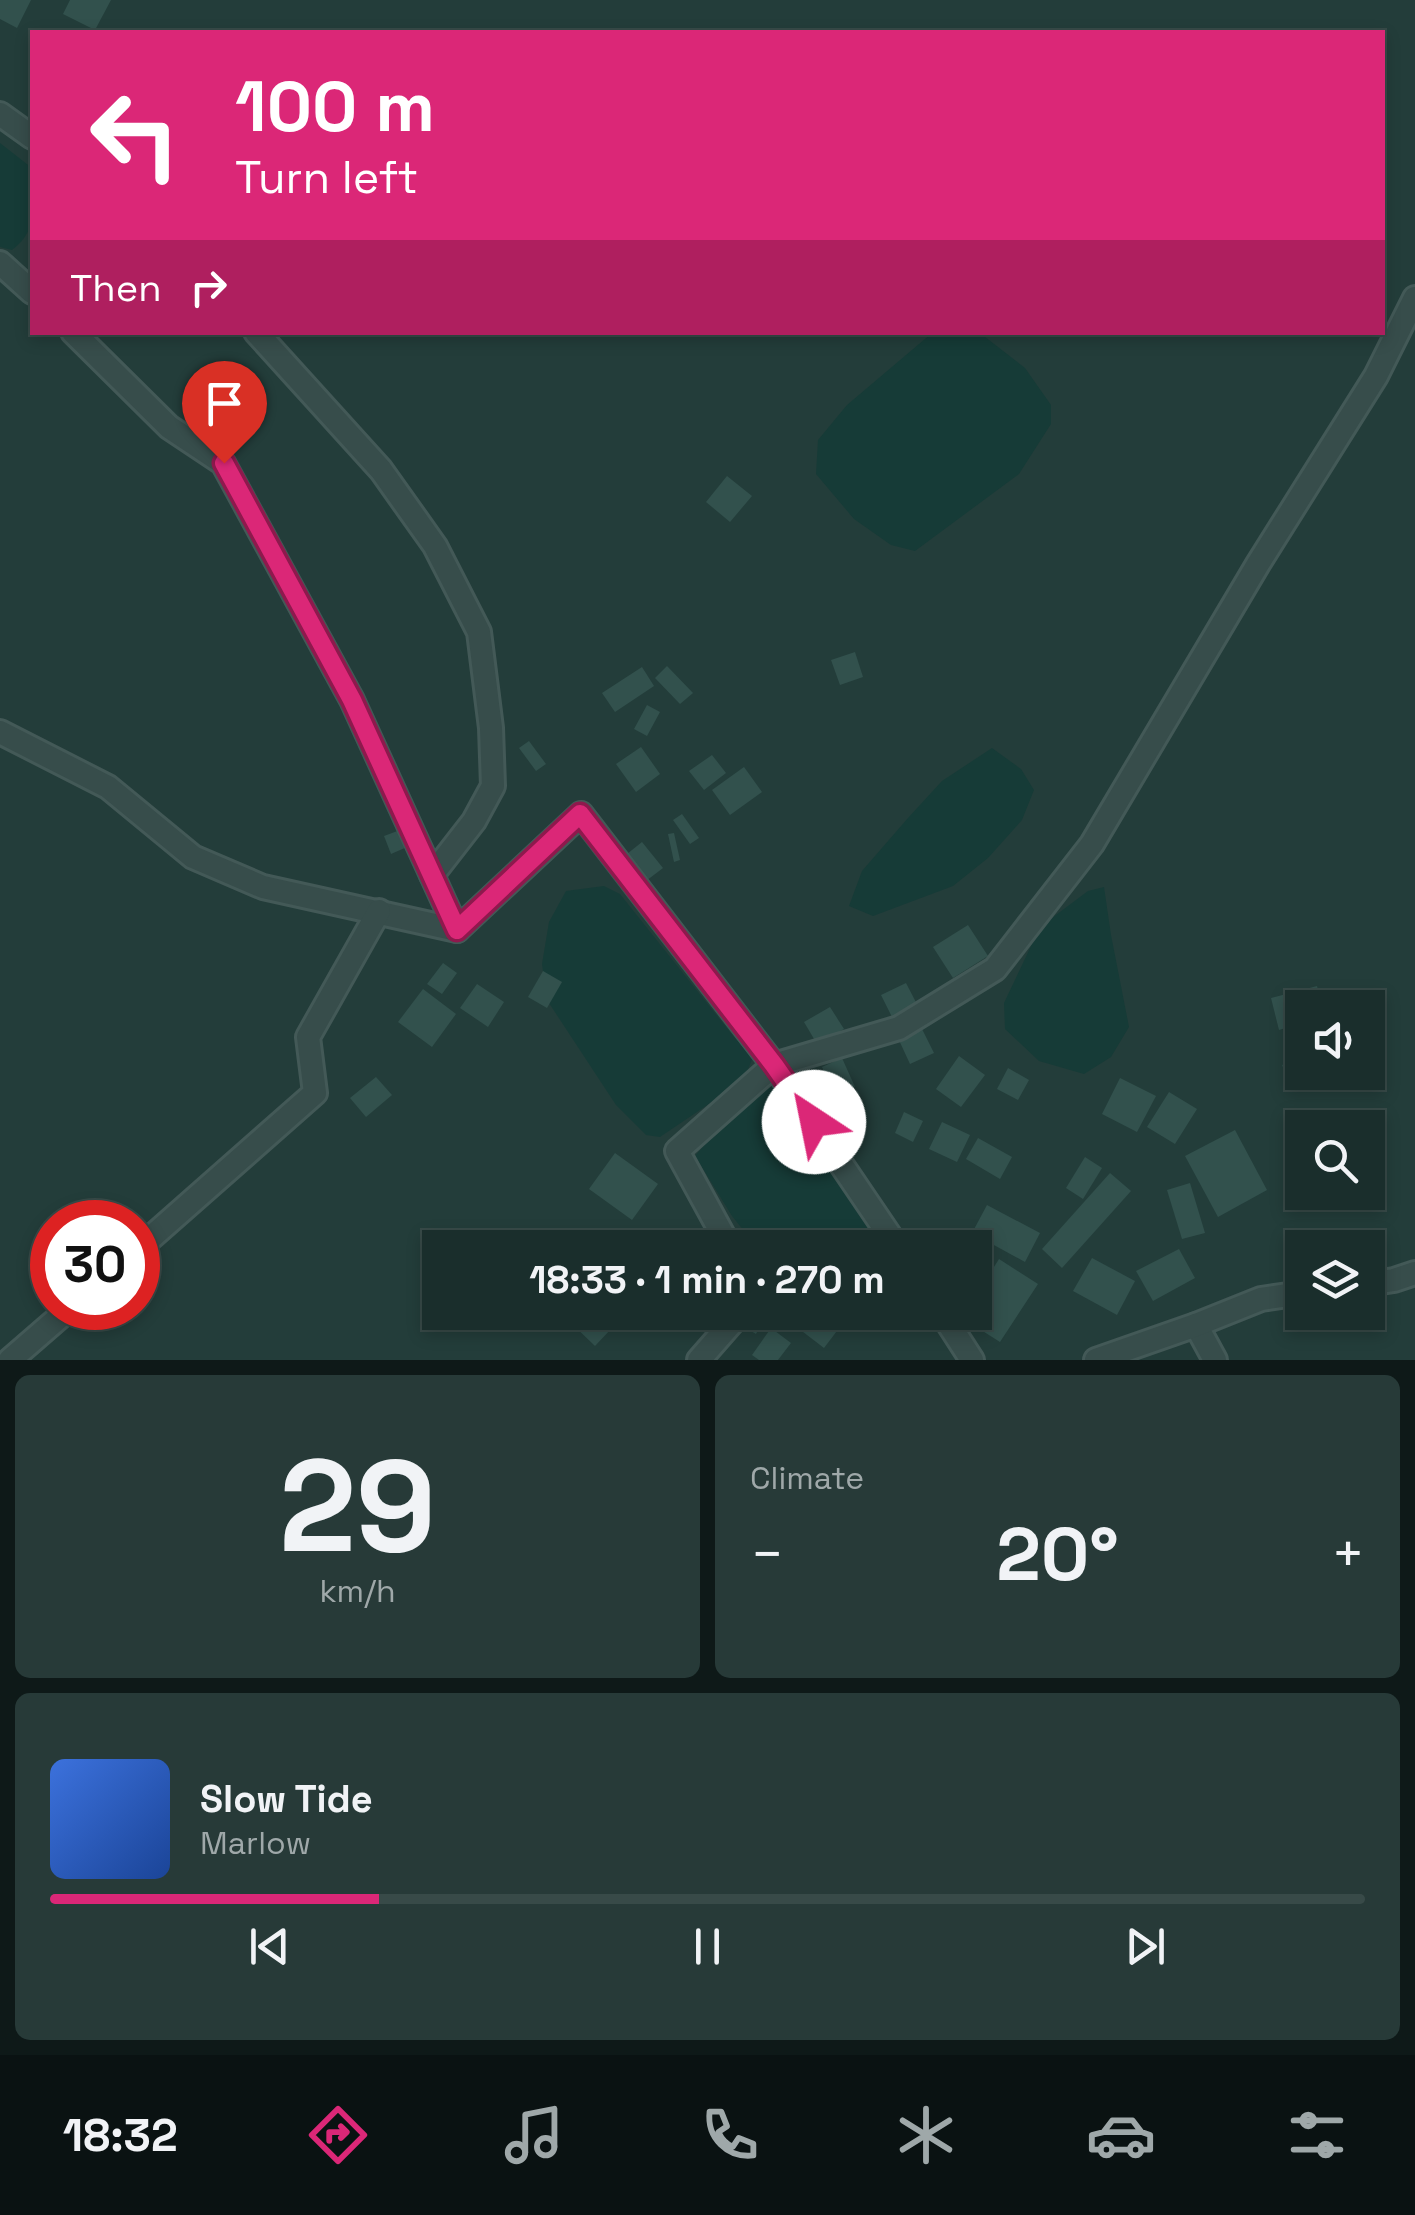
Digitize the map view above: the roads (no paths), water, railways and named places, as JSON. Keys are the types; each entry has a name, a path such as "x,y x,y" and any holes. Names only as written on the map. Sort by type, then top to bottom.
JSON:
{"street":[{"path":"0,114 30,136"},
{"path":"0,264 30,290"},
{"path":"720,1230 676,1151 774,1065 898,1028 995,969 1092,844 1258,564 1376,376 1415,298"},
{"path":"76,335 169,427 224,463 352,700 457,930"},
{"path":"259,335 381,470 435,546 479,632 494,786 474,821 432,875"},
{"path":"0,732 108,788 194,857 264,886 457,930"},
{"path":"457,930 580,814 774,1065 886,1230"},
{"path":"160,1230 315,1093 308,1037 378,911"},
{"path":"1385,1281 1415,1273"},
{"path":"1096,1360 1135,1352 1261,1299 1285,1295"},
{"path":"1196,1326 1214,1360"},
{"path":"10,1360 45,1330"},
{"path":"699,1360 725,1330"},
{"path":"953,1330 972,1360"}]}
